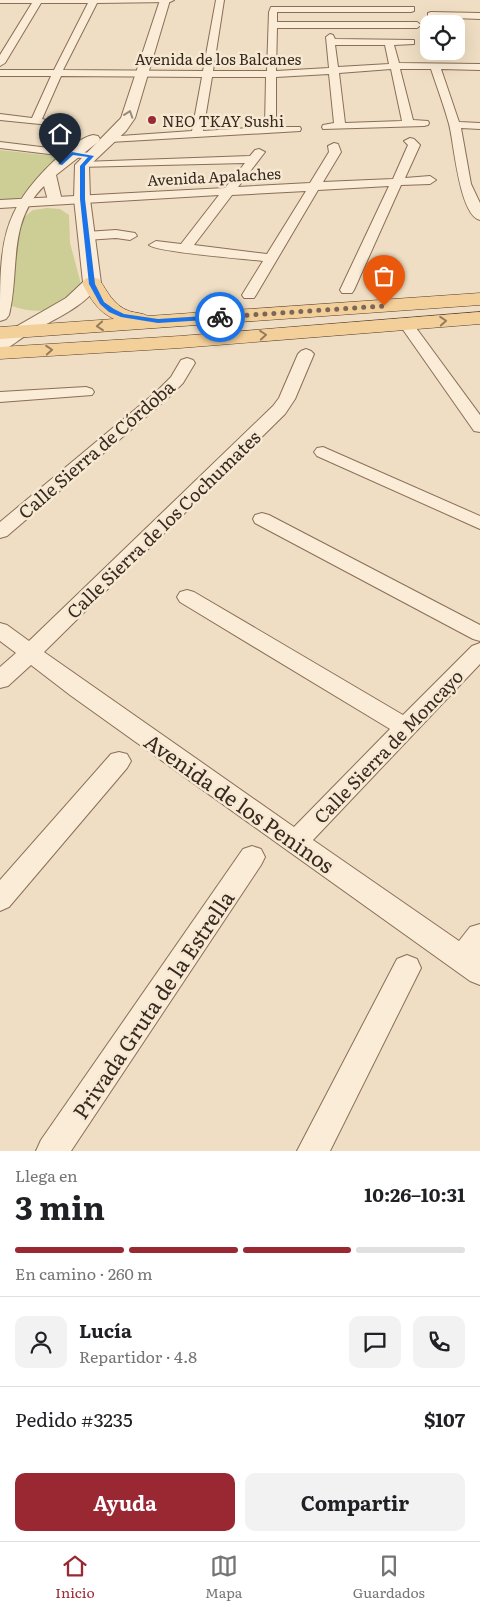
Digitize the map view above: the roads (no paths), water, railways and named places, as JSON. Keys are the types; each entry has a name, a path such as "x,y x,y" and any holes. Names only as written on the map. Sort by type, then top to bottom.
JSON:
{"main road":[{"path":"92,284 102,303 112,311 132,318 166,321 185,329 187,332 186,336 180,342"},
{"path":"8,333 480,299"},
{"path":"0,353 180,342 480,318"}],"street":[{"path":"0,345 8,333 57,311 84,295 92,284 82,199 87,161 121,128 128,118 165,0"},
{"path":"0,1 35,5 91,6 110,1 148,5 170,0"},
{"path":"197,134 220,0"},
{"path":"0,63 35,5 53,1 91,6"},
{"path":"270,130 274,4 411,9"},
{"path":"0,117 41,122 57,73 91,6"},
{"path":"389,9 392,25"},
{"path":"465,16 480,16"},
{"path":"273,25 417,25"},
{"path":"340,126 330,40 411,42"},
{"path":"389,42 408,124"},
{"path":"120,90 131,55"},
{"path":"480,67 449,63 435,67 455,125 465,184 480,216"},
{"name":"Avenida de los Balcanes","path":"0,72 271,74 334,72 395,66 435,67"},
{"path":"57,311 32,314 1,311 5,241 22,203 72,154 108,127 114,115"},
{"path":"327,127 424,123"},
{"path":"455,125 480,126"},
{"path":"110,138 296,129"},
{"path":"347,290 414,145 410,141"},
{"path":"0,145 72,154 87,161 257,154 184,248"},
{"path":"249,295 335,152 334,146"},
{"path":"49,175 54,201"},
{"name":"Avenida Apalaches","path":"0,204 430,180"},
{"path":"86,236 116,234 130,236"},
{"path":"156,245 270,258"},
{"path":"406,324 480,427"},
{"name":"Calle Sierra de los Cochumates","path":"0,680 55,630 279,410 287,399 306,354"},
{"name":"Calle Sierra de Córdoba","path":"0,532 162,395 177,380 187,363"},
{"path":"0,397 86,392"},
{"path":"323,452 480,523"},
{"path":"262,519 480,634"},
{"path":"186,597 406,728"},
{"name":"Avenida de los Peninos","path":"0,630 78,689 471,966"},
{"name":"Calle Sierra de Moncayo","path":"296,841 480,651"},
{"path":"0,899 119,761"},
{"name":"Privada Gruta de la Estrella","path":"52,1151 252,857"},
{"path":"471,966 480,936"},
{"path":"313,1151 407,968"}],"place":[{"name":"NEO TKAY Sushi","path":"152,120"}]}
